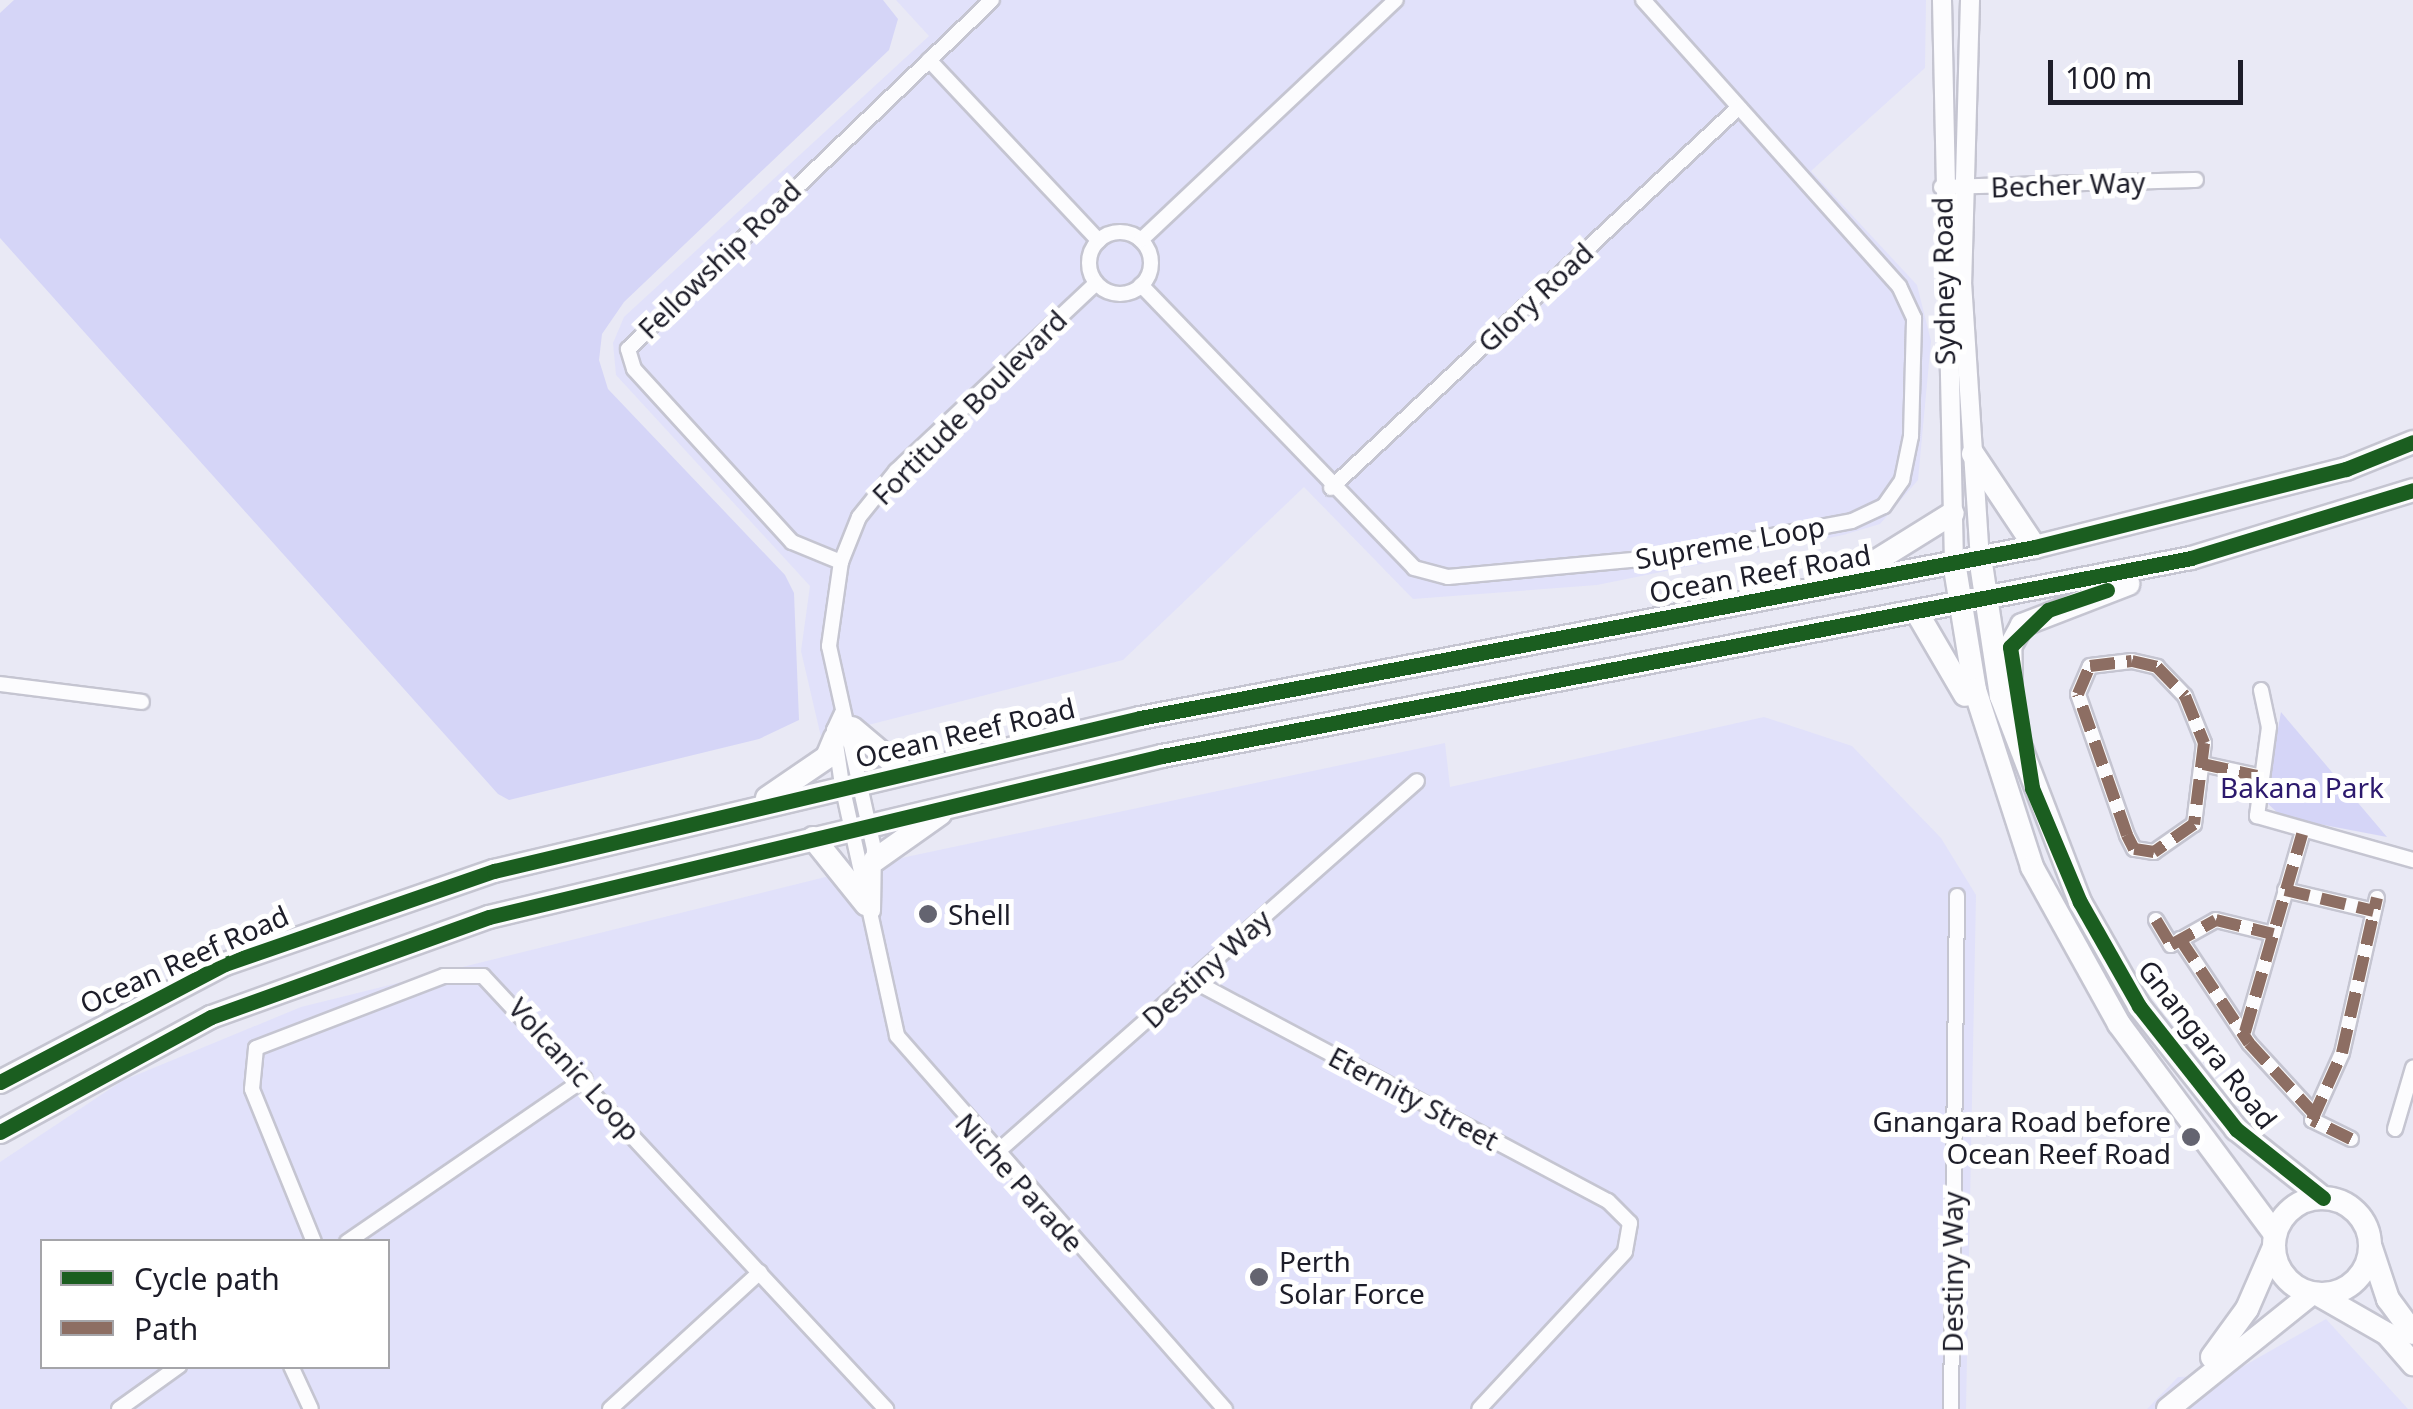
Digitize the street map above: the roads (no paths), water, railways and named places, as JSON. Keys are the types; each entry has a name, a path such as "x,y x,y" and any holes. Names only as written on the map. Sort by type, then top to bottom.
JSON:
{"main road":[{"path":"1980,557 2035,547 2346,469 2413,442"},
{"path":"1973,454 2035,547"},
{"path":"2032,788 2008,666 2022,625 2191,558 2413,490"},
{"path":"1834,585 1953,513"},
{"name":"Ocean Reef Road","path":"0,1082 149,998 374,905 851,783 1980,557"},
{"name":"Gnangara Road","path":"1980,557 2002,696 2032,788 2080,902 2139,1006 2236,1129 2323,1198"},
{"path":"0,1132 138,1051 357,958 813,838 956,804 2191,558"},
{"name":"Gnangara Road","path":"1954,562 1986,733 2032,867 2119,1024 2274,1240"},
{"path":"1916,611 1986,733"},
{"path":"752,809 828,757 843,726 903,772"},
{"path":"876,860 956,804"},
{"path":"813,838 869,914"},
{"path":"2168,1409 2192,1384 2247,1309 2288,1212 2323,1198 2352,1208 2388,1299 2413,1332"},
{"path":"2274,1240 2288,1282 2387,1334 2413,1364"},
{"path":"2192,1384 2315,1294 2348,1287 2371,1248"}],"street":[{"name":"Fellowship Road","path":"841,562 792,542 634,369 628,349 992,0"},
{"path":"1141,240 1396,0"},
{"name":"Supreme Loop","path":"1141,285 1390,551 1448,577 1654,558 1852,521 1884,506 1902,480 1911,436 1914,318 1899,286 1643,0"},
{"name":"Sydney Road","path":"1942,0 1941,186 1954,562"},
{"name":"Sydney Road","path":"1970,0 1968,187 1962,282 1980,557"},
{"path":"929,60 1100,241"},
{"name":"Glory Road","path":"1330,488 1739,107"},
{"name":"Becher Way","path":"1941,186 2196,180"},
{"path":"1122,232 1141,240 1150,258 1141,285 1123,294 1096,283 1089,264 1100,241 1122,232"},
{"name":"Fortitude Boulevard","path":"851,783 829,646 841,562 859,518 896,472 1096,283"},
{"path":"2090,666 2157,667 2198,721 2203,764 2185,836 2154,852 2134,849 2088,730 2080,678 2090,666"},
{"path":"0,684 142,702"},
{"path":"2262,690 2269,728 2257,776 2257,816 2302,834 2413,860"},
{"path":"2203,764 2257,776"},
{"name":"Destiny Way","path":"995,1154 1417,781"},
{"name":"Niche Parade","path":"851,783 869,914 897,1036 995,1154 1225,1409"},
{"name":"Niche Parade","path":"860,827 876,860 869,914"},
{"path":"2245,1032 2302,834"},
{"path":"2285,890 2375,904 2342,1053 2314,1114"},
{"name":"Destiny Way","path":"1951,1409 1957,896"},
{"path":"2156,920 2171,945 2216,920 2272,934"},
{"path":"2180,939 2245,1032 2314,1114 2320,1129 2351,1139"},
{"name":"Volcanic Loop","path":"313,1239 249,1077 265,1037 468,974 497,984 886,1409"},
{"name":"Eternity Street","path":"1192,980 1608,1202 1630,1223 1625,1252 1479,1409"},
{"path":"2395,1129 2413,1068"},
{"path":"352,1239 584,1079"},
{"path":"610,1409 760,1272"},
{"path":"119,1409 176,1369"},
{"path":"292,1369 311,1409"}],"place":[{"name":"Shell","path":"928,914"},
{"name":"Gnangara Road before Ocean Reef Road","path":"2191,1137"},
{"name":"Perth Solar Force","path":"1259,1277"}],"park label":[{"name":"Bakana Park","path":"2302,787"}]}
